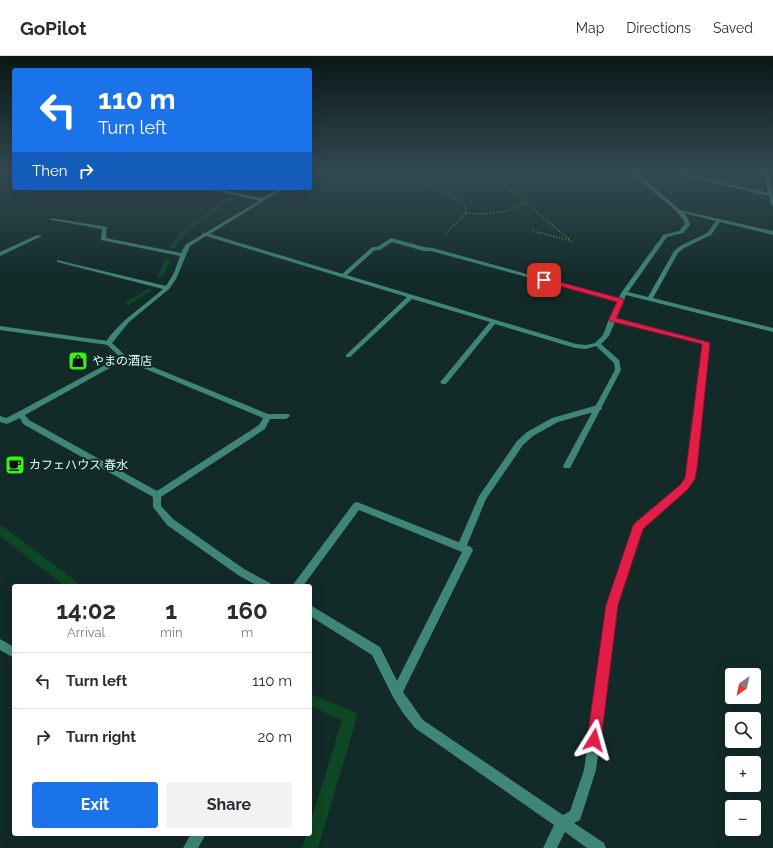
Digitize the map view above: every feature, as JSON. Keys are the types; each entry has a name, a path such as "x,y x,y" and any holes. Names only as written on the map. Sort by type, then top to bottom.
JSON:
{"street":[{"path":"108,343 114,332 167,288 179,270 182,255 188,245 249,208"},
{"path":"204,234 575,346 586,347 597,344 606,336 624,293 665,236 681,232 688,224 687,219 675,208"},
{"path":"679,211 773,233"},
{"path":"53,219 105,228 103,239 182,255"},
{"path":"650,299 676,252 682,247 709,234 718,221"},
{"path":"0,254 39,236"},
{"path":"343,276 374,248 378,249 391,240 424,249 431,249 621,301"},
{"path":"59,261 167,288"},
{"path":"624,293 773,330"},
{"path":"348,356 411,296"},
{"path":"550,848 562,823 575,815 590,770 612,605 638,526 684,488 690,479 692,468 706,343 612,319"},
{"path":"444,382 494,321"},
{"path":"0,328 108,343 124,357 267,416 286,416"},
{"path":"567,466 618,370 617,362 597,344"},
{"path":"0,419 7,421 22,414 124,357"},
{"path":"462,547 482,498 520,443 530,434 555,420 598,408"},
{"path":"22,414 26,422 157,495"},
{"path":"157,495 262,427 267,416"},
{"path":"157,495 157,507 170,522 241,572 264,584"},
{"path":"298,584 357,506 468,550 397,693"},
{"path":"312,611 376,651 397,693 407,709 420,724 600,848"},
{"path":"0,644 12,652"},
{"path":"190,848 198,836"}],"path":[{"path":"465,208 466,213"},
{"path":"431,249 466,213 484,214 502,212 516,208"},
{"path":"533,208 571,241 533,231"}],"waterway":[{"path":"173,247 184,232 217,208"},
{"path":"160,277 168,259"},
{"path":"128,303 149,290"},
{"path":"0,530 70,584"},
{"path":"310,848 350,717 312,701"}],"place":[{"name":"やまの酒店","path":"78,361"},
{"name":"カフェハウス 春水","path":"15,465"}],"route":[{"path":"544,280 621,301 612,319 706,343 690,479 684,488 638,526 612,605 594,740"}]}
